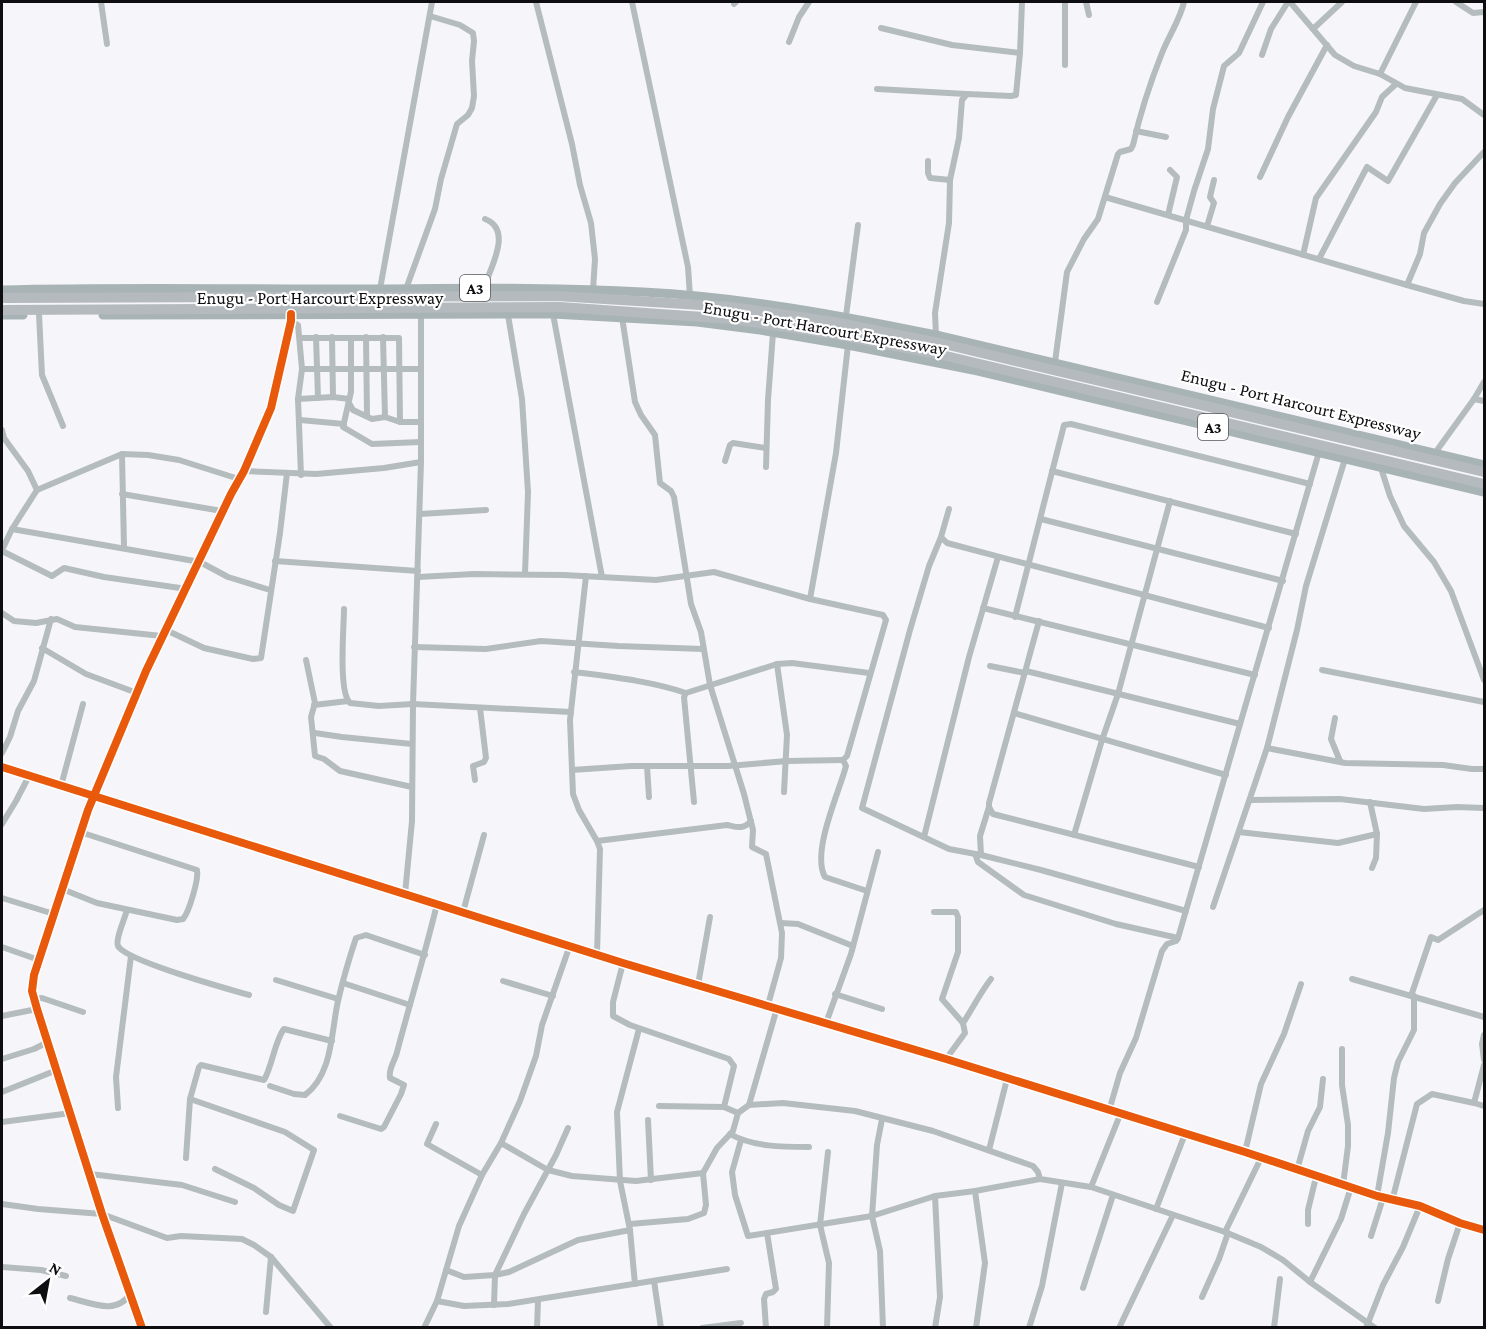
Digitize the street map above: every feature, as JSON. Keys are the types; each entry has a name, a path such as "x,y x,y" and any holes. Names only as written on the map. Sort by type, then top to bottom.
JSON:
{"highway":[{"name":"Enugu - Port Harcourt Expressway","path":"2,298 557,296 732,307 834,322 1187,401 1485,472"},
{"name":"Enugu - Port Harcourt Expressway","path":"2,310 548,307 732,319 941,347 1184,413 1485,484"},
{"path":"1184,413 1187,401"}],"main road":[{"name":"Enugu - Port Harcourt Expressway","path":"2,290 96,287 593,290 690,296 791,308 846,316 941,347 1319,452 1485,492"},
{"name":"Enugu - Port Harcourt Expressway","path":"2,315 291,318 552,314 697,322 848,345 941,347 1055,362 1485,465"}],"street":[{"path":"101,2 107,44"},
{"path":"380,289 432,2"},
{"path":"536,2 591,223 595,259 593,290"},
{"path":"632,2 668,165 688,267 690,296"},
{"path":"789,42 799,17 809,2"},
{"path":"877,89 1016,95 1022,2"},
{"path":"1065,2 1065,65"},
{"path":"1086,2 1089,15"},
{"path":"1055,362 1067,272 1084,238 1098,219 1118,154 1131,149 1163,51 1181,14 1184,2"},
{"path":"1157,302 1186,230 1186,220 1208,149 1213,109 1224,66 1239,53 1263,2"},
{"path":"1262,55 1270,29 1289,2 1341,60 1380,74 1396,84 1420,93 1462,99 1484,114"},
{"path":"1313,29 1342,2"},
{"path":"1380,74 1416,2"},
{"path":"1456,2 1473,13 1485,12"},
{"path":"406,289 432,218 457,124 468,115 474,96 473,33 460,25 430,16"},
{"path":"881,28 952,45 1020,53"},
{"path":"1260,177 1288,117 1327,45"},
{"path":"1303,255 1316,198 1376,112 1382,97 1396,84"},
{"path":"941,347 935,313 951,205 950,180 959,138 962,100 967,94"},
{"path":"1319,259 1367,168 1388,180 1437,95"},
{"path":"1136,131 1166,137"},
{"path":"1407,285 1420,254 1424,233 1435,212 1447,192 1485,152"},
{"path":"928,161 930,177 950,180"},
{"path":"1168,215 1178,177 1170,170"},
{"path":"1207,226 1214,203 1210,197 1214,180"},
{"path":"1106,196 1407,285 1464,301 1485,304"},
{"path":"484,288 498,253 498,234 495,226 485,219"},
{"path":"846,316 858,225"},
{"path":"39,314 42,375 63,426"},
{"path":"552,314 602,577"},
{"path":"405,894 412,821 414,647 421,462 421,315"},
{"path":"508,315 522,399 528,492 525,574"},
{"path":"622,317 635,402 641,416 655,435 660,483 674,496 692,604 701,632 710,685 736,765 751,821 752,847 766,854 782,922 782,950 772,1007 749,1105"},
{"path":"291,318 298,325 302,369 298,399 301,475"},
{"path":"142,1328 102,1214 37,1009 32,991 34,975 80,832 137,693 222,512 244,471 271,408 291,318"},
{"path":"766,467 773,333"},
{"path":"332,337 333,397"},
{"path":"366,337 367,416"},
{"path":"300,338 383,337 399,339 400,422"},
{"path":"383,337 385,417"},
{"path":"316,338 318,398"},
{"path":"351,338 349,401 344,428 372,444 421,442"},
{"path":"810,599 837,453 848,345"},
{"path":"302,369 420,369"},
{"path":"1435,453 1485,382"},
{"path":"298,399 333,397 349,401"},
{"path":"1474,399 1485,401"},
{"path":"349,401 353,410 372,419 385,417 400,422 420,422"},
{"path":"300,420 344,424"},
{"path":"1015,617 1064,425 1071,424 1310,484"},
{"path":"2,430 3,439 28,471 37,490"},
{"path":"725,461 727,450 733,443 766,448"},
{"path":"1108,1111 1120,1073 1136,1038 1162,951 1167,944 1178,938 1319,452"},
{"path":"187,589 104,577 64,568 52,576 2,551 12,529 37,490 122,454 179,460 239,479"},
{"path":"122,454 124,548"},
{"path":"1213,907 1267,748 1306,586 1345,459"},
{"path":"244,471 301,475 384,468 421,462"},
{"path":"1381,468 1390,496 1404,526 1434,562 1451,591 1485,680"},
{"path":"1052,471 1296,534"},
{"path":"2,614 20,622 36,623 51,619 64,621 75,627 164,633 204,648 261,658 287,474"},
{"path":"122,494 222,512"},
{"path":"1074,835 1118,694 1170,501"},
{"path":"949,509 910,630 862,808 949,849 1186,911"},
{"path":"420,514 486,510"},
{"path":"1041,519 1282,581"},
{"path":"12,529 200,562 228,576 270,590"},
{"path":"941,537 947,543 1029,566 1269,628"},
{"path":"924,837 969,657 998,557"},
{"path":"275,561 418,574 525,574 656,580 714,572 810,599 884,615 886,620 847,756 843,760 572,770"},
{"path":"586,576 570,712 573,794 600,849 597,954"},
{"path":"983,608 1255,675"},
{"path":"344,609 342,661 345,697 348,702"},
{"path":"2,753 18,711 34,681 51,619"},
{"path":"1040,621 980,836 978,862 1024,895 1116,924 1178,938"},
{"path":"414,647 486,649 541,641 703,649"},
{"path":"42,648 86,674 137,693"},
{"path":"306,660 314,705 311,717 315,756 324,759 340,771 412,787"},
{"path":"574,672 628,679 670,687 686,693 777,664 792,663 870,673"},
{"path":"777,664 787,735 784,792"},
{"path":"990,666 1025,672 1240,724"},
{"path":"1322,670 1485,702"},
{"path":"686,693 684,698 694,802"},
{"path":"314,705 348,702 379,706 413,704 570,712"},
{"path":"61,786 83,704"},
{"path":"475,780 473,766 483,762 486,758 480,708"},
{"path":"1014,713 1226,775"},
{"path":"1335,718 1330,739 1340,761"},
{"path":"315,733 342,738 412,744"},
{"path":"1267,748 1340,761 1485,769"},
{"path":"843,760 846,766 825,830 822,873 835,882 867,891"},
{"path":"647,766 649,797"},
{"path":"2,767 623,963 946,1059 1245,1152 1392,1201 1420,1206 1460,1223 1485,1230"},
{"path":"2,824 29,776"},
{"path":"1250,800 1340,800 1424,809 1485,808"},
{"path":"1370,802 1377,834 1376,858 1372,868"},
{"path":"989,807 993,814 1199,867"},
{"path":"597,841 727,825 740,828 746,827 751,821"},
{"path":"62,889 97,903 183,920 196,888 198,871 80,832"},
{"path":"1239,832 1338,843 1377,834"},
{"path":"463,912 484,835"},
{"path":"826,1023 853,946 878,852"},
{"path":"2,898 54,914"},
{"path":"340,1116 377,1128 384,1127 404,1088 404,1085 389,1076 425,955 436,904"},
{"path":"127,910 117,942 118,948 131,956 249,995"},
{"path":"1371,1236 1380,1197 1394,1078 1398,1062 1414,1030 1413,996 1431,937 1438,940 1485,910"},
{"path":"934,912 956,912 958,917 958,952 942,999 963,1023 965,1033 946,1059"},
{"path":"698,985 710,917"},
{"path":"782,922 798,924 853,946"},
{"path":"270,1086 305,1095 312,1090 318,1080 332,1041 338,999 356,938 366,935 425,955"},
{"path":"424,1328 436,1301 459,1226 520,1101 536,1056 542,1025 570,945"},
{"path":"2,947 39,960"},
{"path":"118,1108 116,1077 131,956"},
{"path":"623,963 612,1012 613,1017 639,1029 729,1059 734,1066 724,1107"},
{"path":"963,1023 975,1005 979,994 991,979"},
{"path":"1352,979 1485,1017"},
{"path":"276,980 338,999"},
{"path":"503,981 553,996"},
{"path":"343,983 410,1005"},
{"path":"1245,1152 1261,1084 1284,1034 1301,984"},
{"path":"835,994 882,1009"},
{"path":"34,999 42,998 83,1012"},
{"path":"2,1016 37,1009"},
{"path":"186,1158 190,1099 197,1070 201,1065 264,1080 284,1029 332,1041"},
{"path":"635,1284 630,1227 620,1181 617,1112 639,1029"},
{"path":"1485,1035 1482,1044 1485,1060"},
{"path":"2,1059 48,1042"},
{"path":"1310,1282 1341,1219 1347,1186 1348,1146 1342,1085 1342,1049"},
{"path":"1474,1103 1485,1065"},
{"path":"2,1092 57,1070"},
{"path":"989,1150 1007,1079"},
{"path":"1297,1170 1308,1131 1320,1107 1323,1079"},
{"path":"1392,1201 1417,1104 1432,1094 1485,1106"},
{"path":"190,1099 285,1132 314,1150 292,1211 254,1188 215,1169"},
{"path":"446,1270 464,1277 495,1275 508,1272 578,1240 630,1227 688,1219 704,1213 706,1205 703,1173 717,1148 730,1134 738,1113 749,1105 796,1104 855,1112 933,1131 1033,1166 1040,1179"},
{"path":"659,1106 724,1107 738,1113"},
{"path":"2,1122 71,1113"},
{"path":"1091,1187 1120,1115"},
{"path":"882,1119 877,1145 872,1216 880,1251 883,1328"},
{"path":"648,1120 651,1180"},
{"path":"435,1124 427,1144 482,1175"},
{"path":"494,1305 495,1275 567,1128"},
{"path":"730,1134 741,1140 782,1147 808,1147"},
{"path":"1156,1209 1185,1134"},
{"path":"741,1140 732,1172 738,1207 747,1235 872,1216 935,1197 1040,1179 1091,1187 1227,1232 1261,1247 1283,1260 1367,1325 1375,1328"},
{"path":"501,1143 548,1170 572,1176 620,1181 651,1180 703,1173"},
{"path":"827,1328 829,1263 820,1225 828,1152"},
{"path":"1202,1297 1219,1259 1227,1232 1261,1158"},
{"path":"90,1174 182,1185 235,1202"},
{"path":"1308,1224 1308,1210 1316,1177"},
{"path":"1029,1328 1042,1286 1062,1183"},
{"path":"975,1191 985,1263 976,1328"},
{"path":"1083,1288 1113,1195"},
{"path":"935,1197 940,1297 935,1328"},
{"path":"2,1204 102,1214 167,1238 242,1239 271,1257 331,1328"},
{"path":"1367,1325 1383,1285 1404,1247 1420,1206"},
{"path":"1119,1328 1173,1215"},
{"path":"1438,1301 1460,1223"},
{"path":"766,1328 764,1299 766,1294 776,1289 767,1233"},
{"path":"266,1312 271,1257"},
{"path":"2,1267 41,1270 66,1276"},
{"path":"436,1301 464,1306 494,1305 728,1269"},
{"path":"1274,1328 1280,1279"},
{"path":"654,1281 661,1328"},
{"path":"70,1298 111,1307 121,1305 131,1293"},
{"path":"537,1328 538,1300"},
{"path":"702,1328 741,1323"}],"cycle path":[{"path":"142,1328 102,1214 37,1009 32,991 34,975 88,810 146,671 244,471 271,408 291,314"},
{"path":"2,767 623,963 946,1059 1245,1152 1377,1196 1420,1206 1460,1223 1484,1230"}]}
